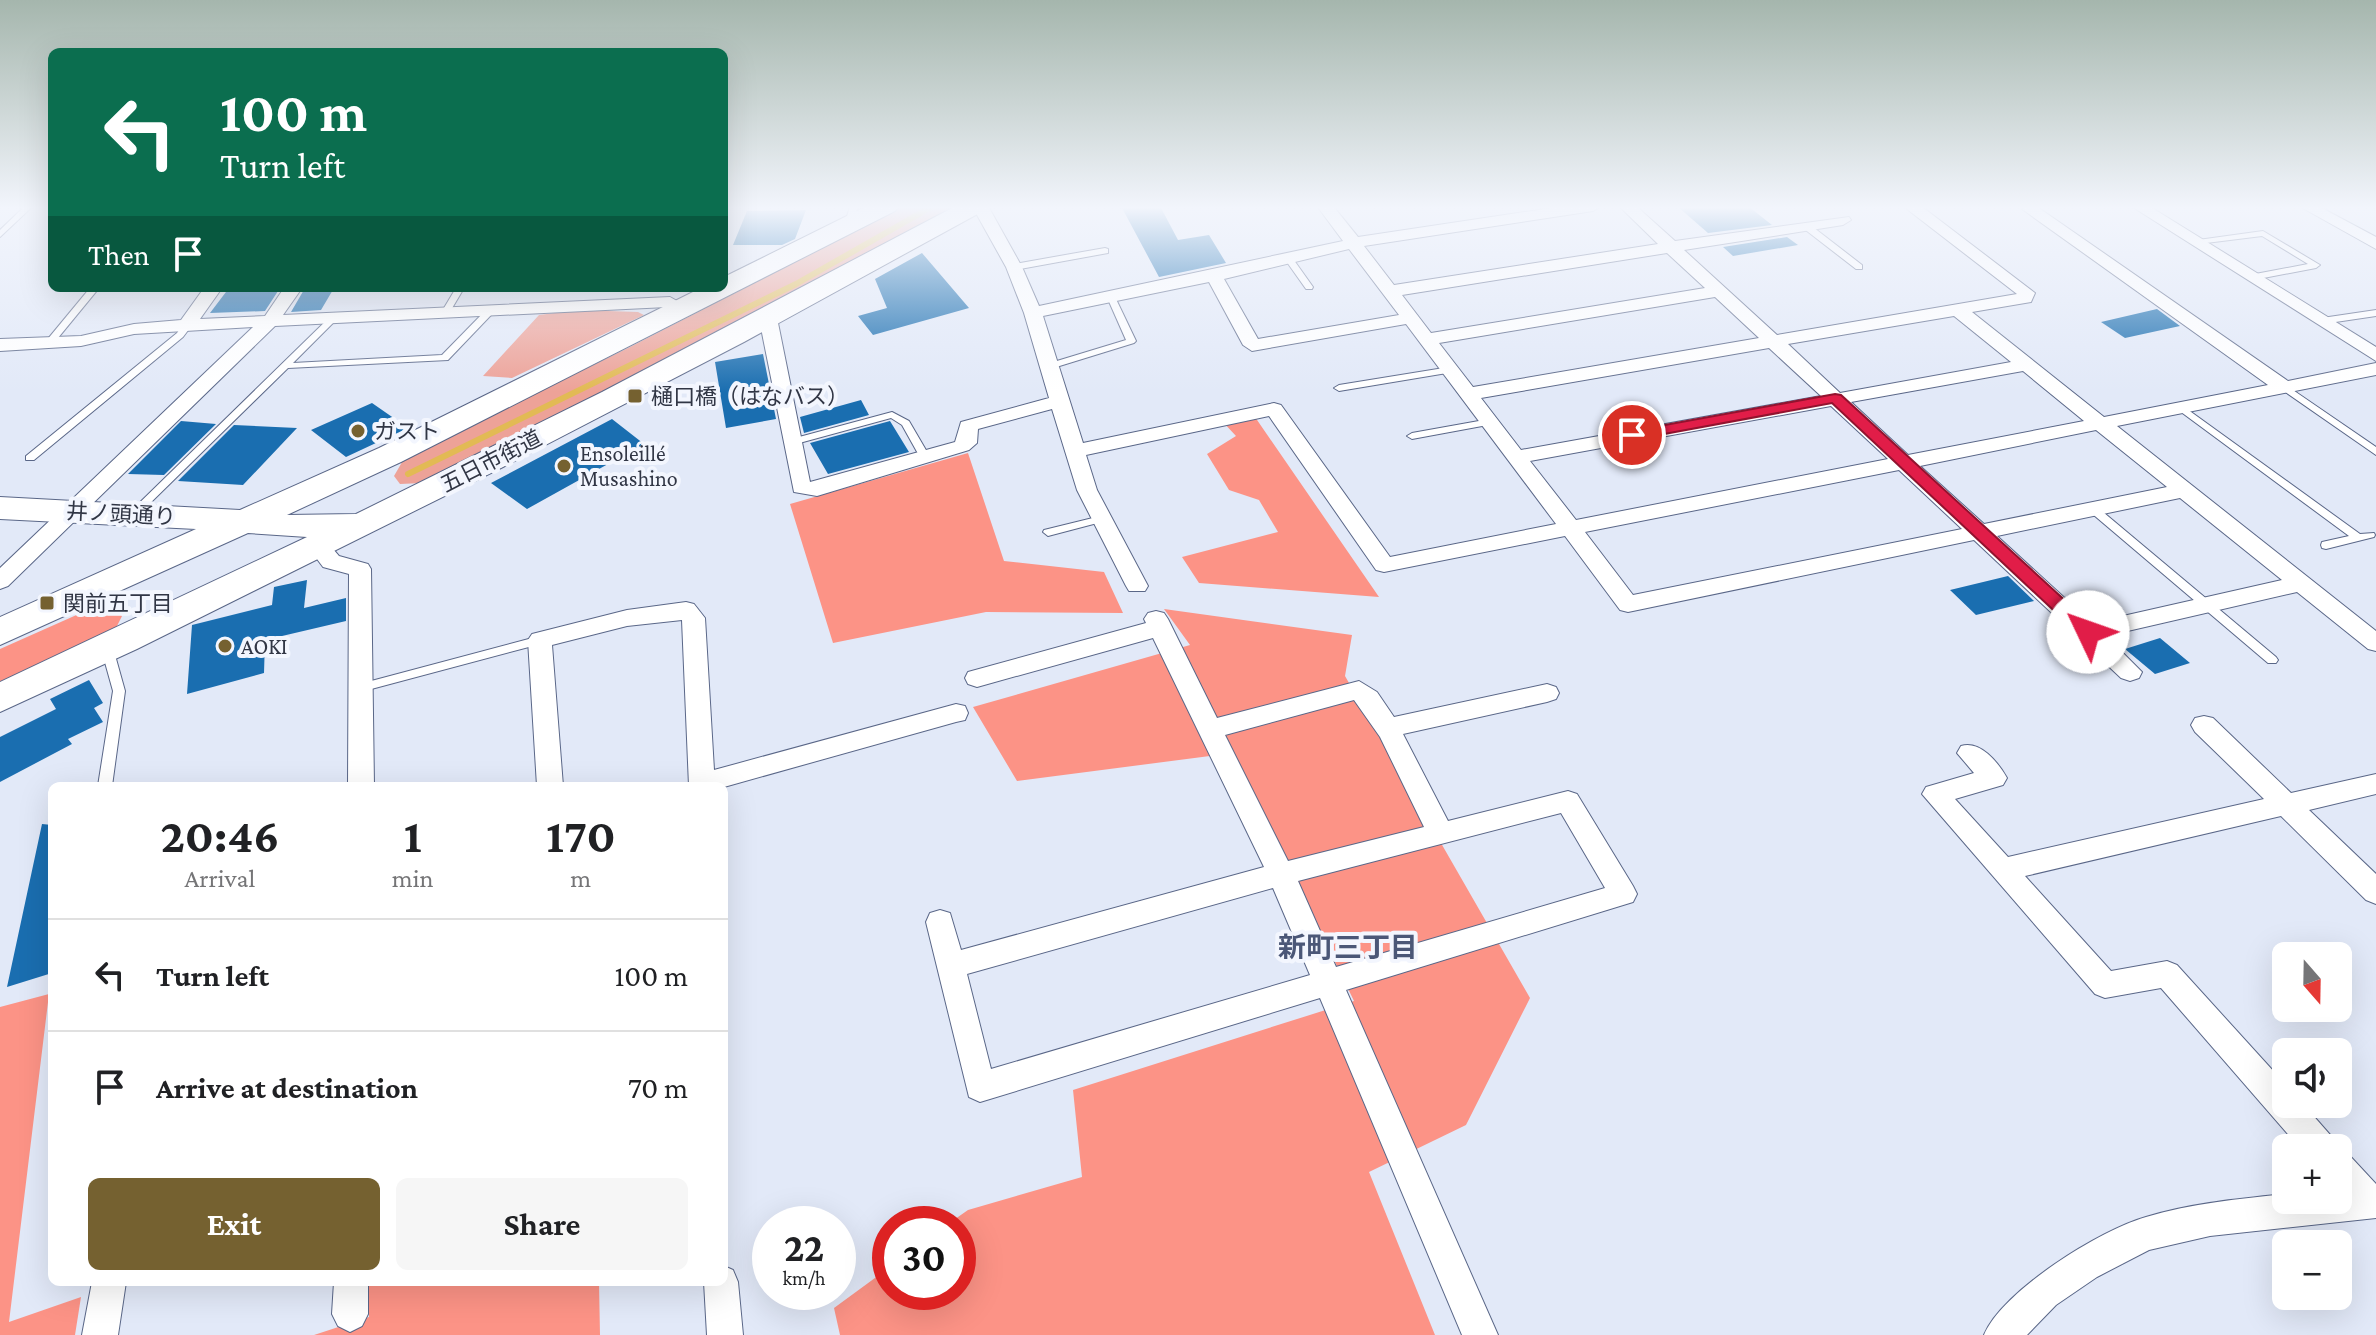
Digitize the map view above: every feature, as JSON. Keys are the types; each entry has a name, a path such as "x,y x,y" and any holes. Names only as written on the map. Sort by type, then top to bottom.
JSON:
{"main road":[{"path":"728,285 758,268"},
{"name":"五日市街道","path":"0,698 439,488 859,268"},
{"path":"0,632 390,455 716,292"},
{"path":"390,455 377,475 378,484 384,490 410,492 439,488"},
{"name":"井ノ頭通り","path":"0,508 133,514 298,527 334,526 380,517"},
{"path":"206,600 229,578 242,552 242,521"},
{"path":"94,588 125,590 138,594 146,602 147,612 119,642"}],"street":[{"path":"1015,268 1033,313 1087,490 1137,586"},
{"path":"1033,313 1246,268"},
{"path":"1374,268 1628,604 2182,491"},
{"path":"1391,291 1529,268"},
{"path":"1695,268 2130,672"},
{"path":"1469,394 2025,298 2026,293 1993,268"},
{"path":"2114,268 2284,387"},
{"path":"2239,268 2376,355"},
{"path":"1214,276 1252,345 1411,318"},
{"path":"1427,339 1719,291"},
{"path":"187,325 210,292"},
{"path":"0,581 271,320 290,292"},
{"path":"577,307 585,292"},
{"path":"0,345 92,339 134,329 271,320 670,302 684,310"},
{"path":"1959,311 2376,643"},
{"path":"768,318 801,487 810,490 967,443 968,426 1059,401"},
{"path":"1516,457 2026,365"},
{"path":"1075,451 1274,409 1384,565 1569,526 2376,369"},
{"path":"319,547 331,562 360,569 361,782"},
{"path":"2088,632 2300,584"},
{"path":"550,782 540,640 627,618 686,610 693,618 702,782"},
{"path":"977,678 1158,624 1281,874 1480,1335"},
{"path":"1211,729 1359,690 1365,694 1386,728 1441,834"},
{"path":"1386,728 1547,693"},
{"path":"713,782 956,713"},
{"path":"2204,725 2376,892"},
{"path":"1970,753 1994,778 1935,794 2105,985 2167,974 2309,1134"},
{"path":"2003,870 2376,784"},
{"path":"940,922 950,966 980,1087 1623,894 1568,801 1281,874 950,966"},
{"path":"2352,1181 2372,1202"},
{"path":"2002,1335 2044,1293 2085,1265 2144,1234 2210,1219 2372,1202"},
{"path":"100,1335 108,1286"},
{"path":"721,1286 725,1335"}],"lane":[{"path":"1295,268 1309,287"},
{"path":"2253,277 2299,268"},
{"path":"50,342 92,292"},
{"path":"445,313 458,292"},
{"path":"1050,366 1131,341 1111,297"},
{"path":"289,366 445,358 490,311"},
{"path":"2322,321 2376,313"},
{"path":"133,514 289,366 335,317"},
{"path":"30,458 180,335 187,325"},
{"path":"1339,388 1450,370"},
{"path":"2284,387 2376,452"},
{"path":"2180,407 2364,536 2326,545"},
{"path":"792,442 892,415 906,423 925,457"},
{"path":"1412,436 1490,422"},
{"path":"2093,509 2272,660"},
{"path":"1048,532 1101,519"},
{"path":"360,688 540,640"},
{"path":"106,782 119,691 119,642"}],"shaded area":[{"path":"783,268 843,268 423,483 400,484 394,476 405,457"},
{"path":"578,310 638,312 644,315 512,378 483,376 539,315"},
{"path":"1255,417 1379,597 1199,583 1182,557 1278,532 1259,500 1229,490 1207,454 1236,436 1222,421"},
{"path":"968,453 1004,561 1104,572 1123,613 986,612 833,643 790,504"},
{"path":"108,601 122,616 112,636 0,688 0,649"},
{"path":"1164,609 1352,635 1345,676 1530,998 1466,1125 1369,1172 1435,1335 840,1335 834,1310 856,1310 856,1292 872,1280 872,1310 976,1310 976,1208 1082,1177 1073,1090 1354,1001 1233,753 1017,781 973,707 1190,645"},
{"path":"48,994 9,1322 81,1297 75,1335 0,1335 0,1007"},
{"path":"369,1286 599,1286 600,1335 314,1335 369,1317"}],"building":[{"path":"894,268 935,268 969,308 873,335 858,316 887,308 875,279"},
{"path":"1154,268 1201,268 1159,277"},
{"path":"226,292 277,292 265,311 210,313"},
{"path":"303,292 332,292 321,310 291,312"},
{"path":"2157,309 2180,326 2125,338 2101,322"},
{"path":"763,354 776,419 726,428 715,362"},
{"path":"861,400 869,415 804,433 800,417"},
{"path":"372,403 408,428 346,457 311,430"},
{"name":"Ensoleillé Musashino","path":"612,419 644,444 527,509 491,483"},
{"path":"181,421 216,424 164,475 128,474"},
{"path":"890,421 909,452 828,474 810,443"},
{"path":"234,425 297,428 243,485 178,481"},
{"path":"2008,576 2034,601 1976,615 1950,590"},
{"path":"307,580 304,608 346,598 346,621 265,640 264,673 187,694 192,625 272,605 274,587"},
{"path":"2160,638 2190,663 2155,674 2125,649"},
{"path":"89,680 103,703 94,708 103,722 68,739 72,744 0,782 0,737 56,709 50,699"},
{"path":"42,824 48,825 48,974 7,987"}],"waterway":[{"path":"408,474 824,268"}],"place":[{"name":"樋口橋（はなバス）","path":"635,396"},
{"name":"ガスト","path":"358,431"},
{"name":"Ensoleillé Musashino","path":"564,466"},
{"name":"関前五丁目","path":"47,603"},
{"name":"AOKI","path":"225,646"}],"district":[{"name":"新町三丁目","path":"1348,947"}],"route":[{"path":"1632,435 1835,398 2088,632"}]}
